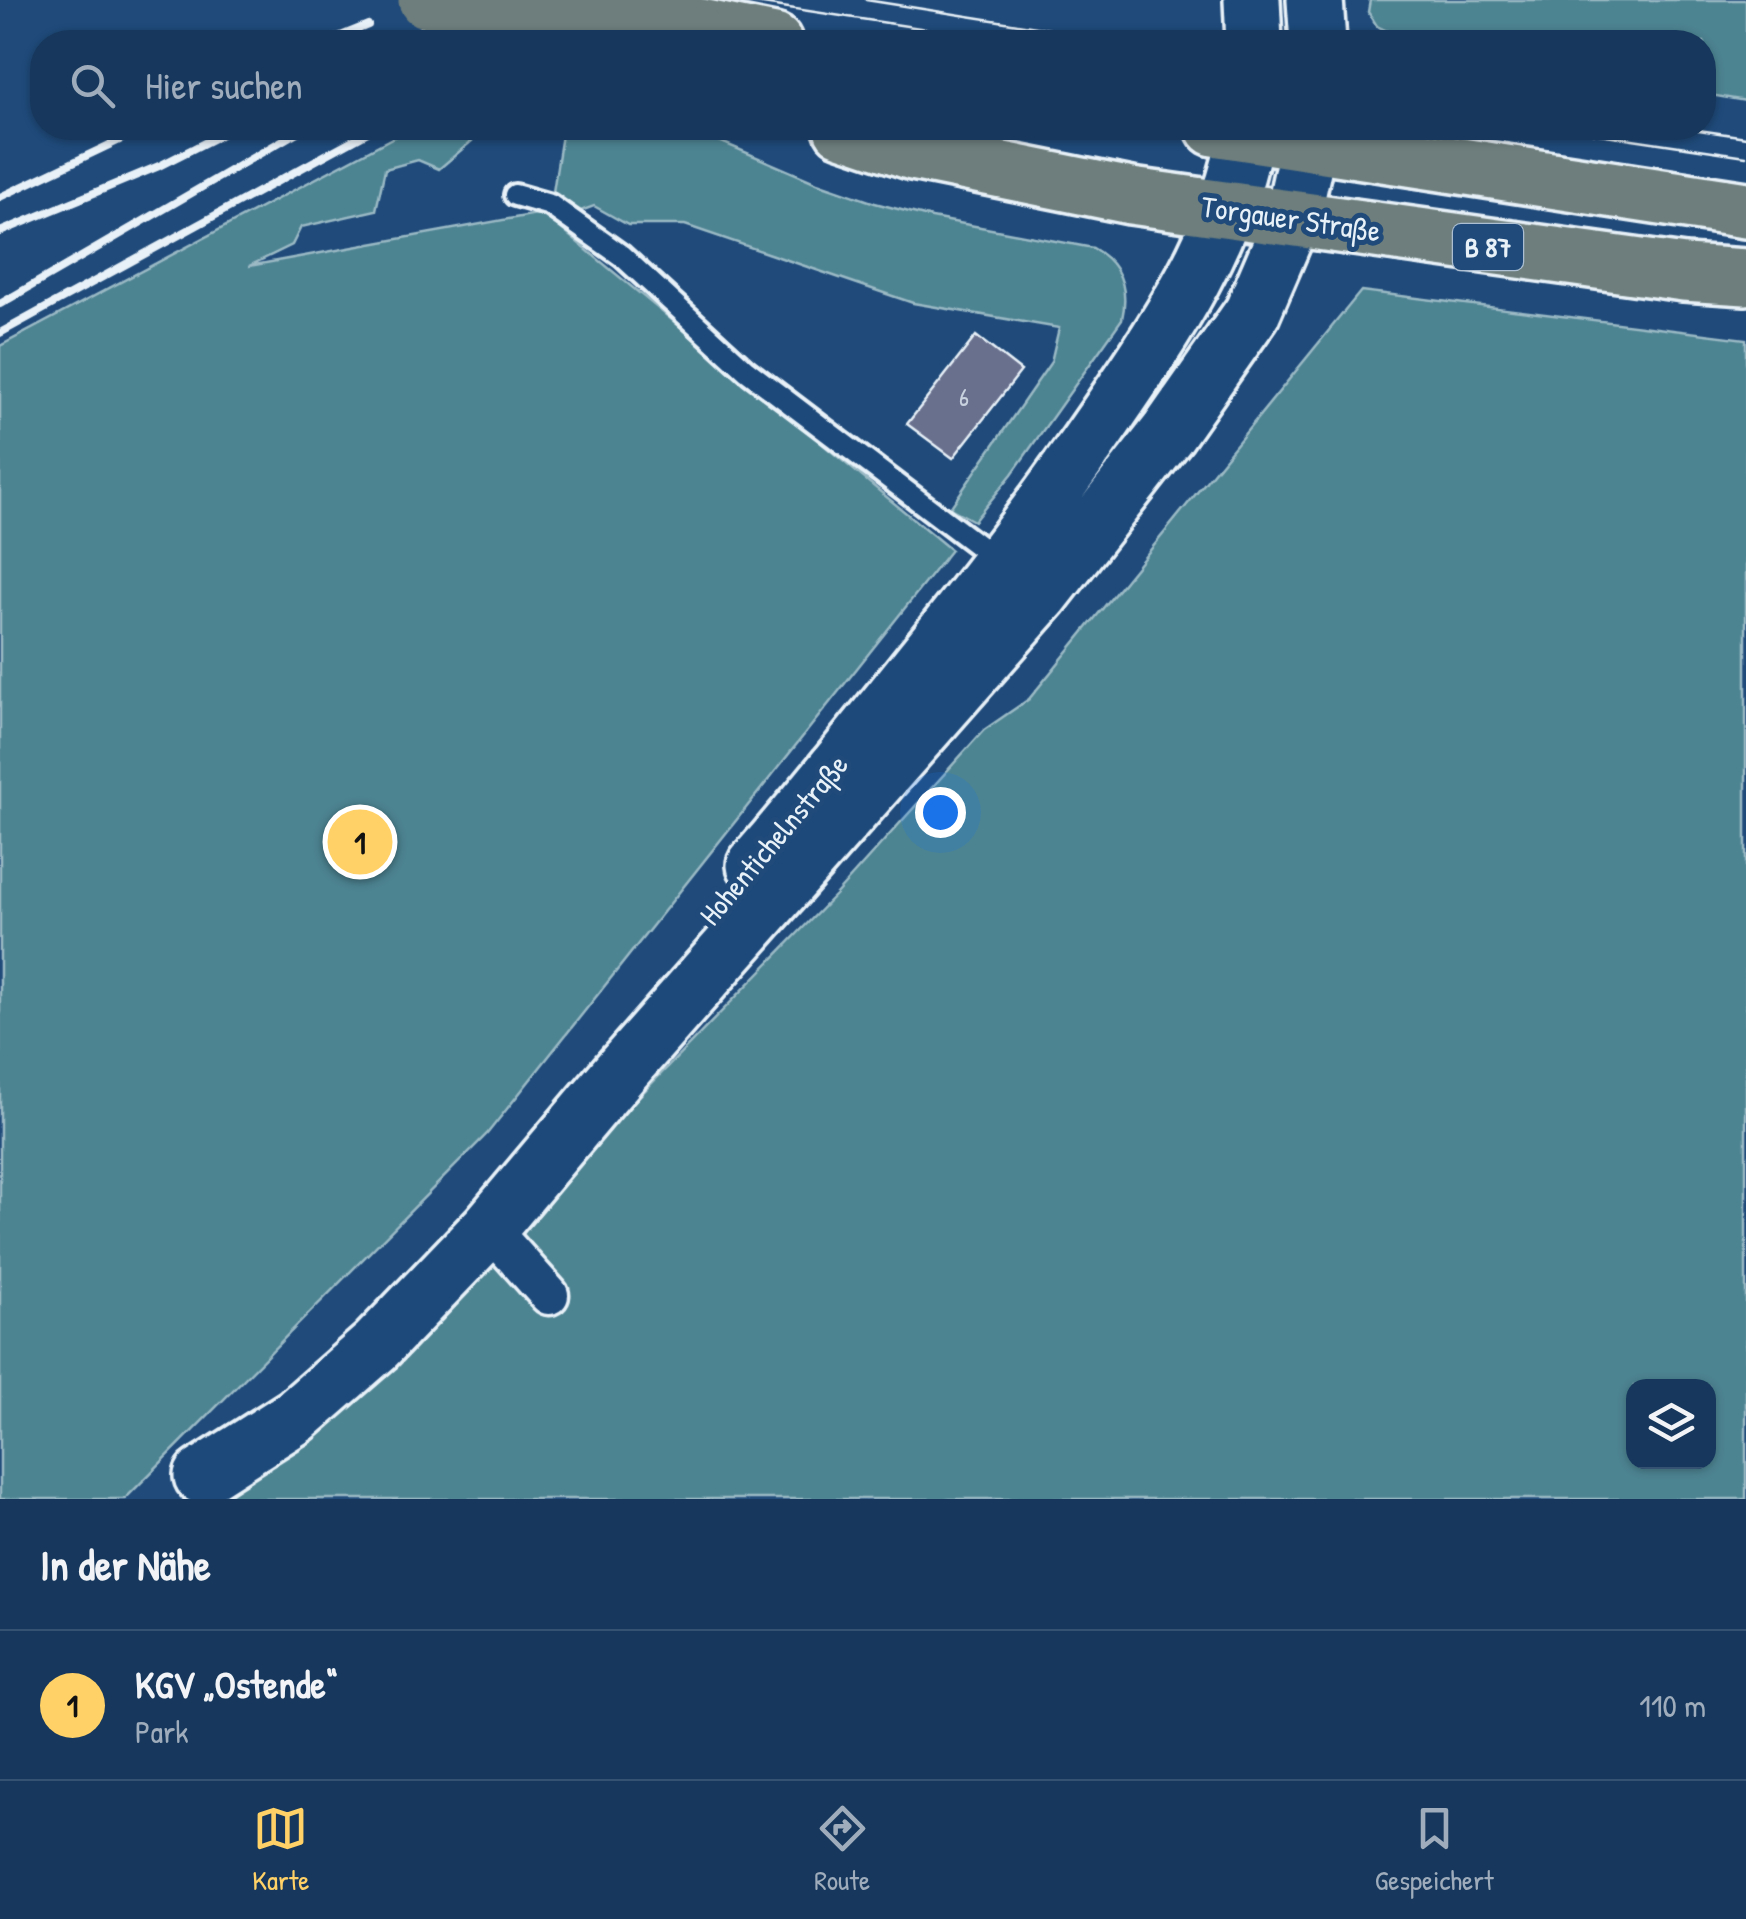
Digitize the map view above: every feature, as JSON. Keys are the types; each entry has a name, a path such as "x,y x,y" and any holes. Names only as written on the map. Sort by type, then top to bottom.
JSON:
{"main road":[{"path":"426,0 551,30"},
{"path":"495,0 715,30"},
{"path":"1252,0 1253,30"},
{"path":"1315,0 1318,30"},
{"name":"Torgauer Straße","path":"877,140 912,152 1131,196 1684,273 1746,277"},
{"name":"Hohentichelnstraße","path":"190,1488 296,1416 376,1346 488,1228 622,1070 1021,579 1093,435 1168,322 1224,210 1234,140"},
{"name":"Hohentichelnstraße","path":"190,1488 524,1134 814,796 1021,579 1168,433 1224,355 1266,287 1292,220 1310,140"},
{"path":"1340,140 1746,210"}],"street":[{"path":"488,1228 548,1295"}],"lane":[{"path":"1322,30 1330,0"},
{"path":"515,195 550,205 622,256 746,370 1021,579"}],"green space":[{"path":"1370,0 1746,0 1746,101 1716,96 1716,30 1385,30 1377,26 1368,12"},
{"path":"388,140 473,140 439,169 418,160 385,169 376,210 301,227 292,245 249,266 542,213 951,550 487,1134 125,1499 0,1499 0,346"},
{"path":"561,140 717,140 875,203 932,218 1093,248 1110,261 1121,278 1122,319 974,521 950,508 1051,362 1059,328 913,303 685,225 628,225 594,206 578,212 553,192"},
{"path":"1361,291 1746,339 1746,1499 213,1499 369,1374 835,895 984,730 1029,699"}],"building":[{"path":"976,336 1021,371 953,458 907,424"}],"tram line":[{"path":"736,0 933,30"},
{"path":"866,0 1055,30"},
{"path":"1716,133 1746,137"},
{"path":"1639,140 1746,156"}],"railway":[{"path":"356,30 368,25"},
{"path":"0,197 120,140"},
{"path":"0,232 159,166 210,140"},
{"path":"0,304 283,140"},
{"path":"0,333 353,140"}],"place":[{"name":"KGV „Ostende“","path":"360,842"}]}
